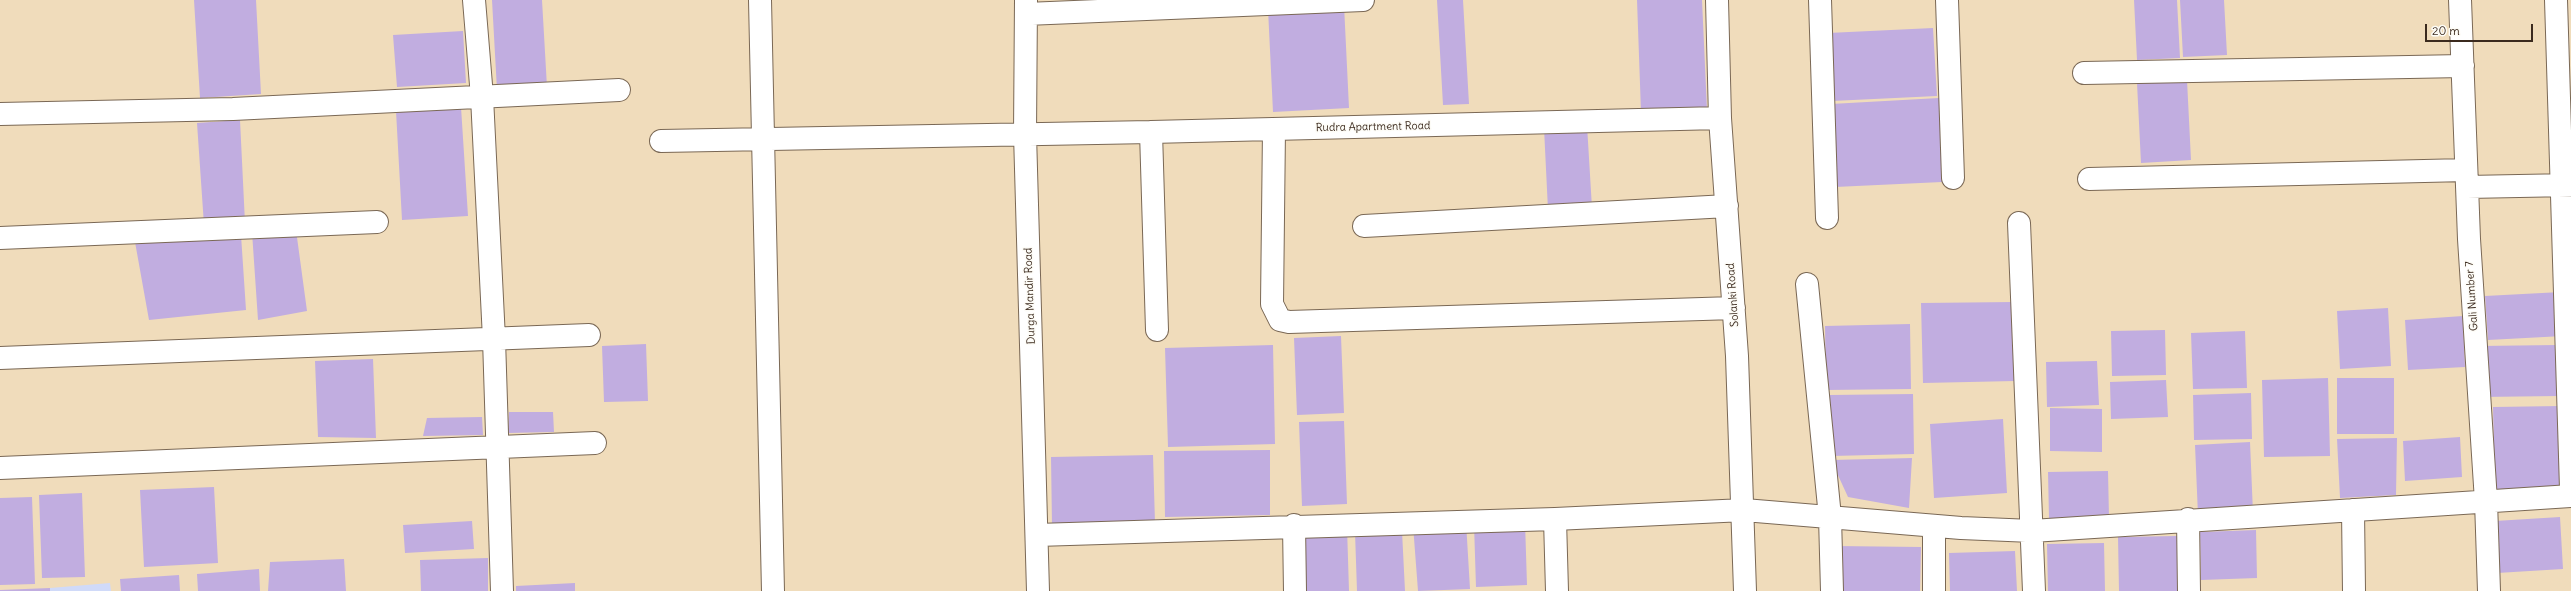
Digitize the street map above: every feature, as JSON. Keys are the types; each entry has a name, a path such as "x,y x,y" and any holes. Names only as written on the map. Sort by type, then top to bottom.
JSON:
{"street":[{"path":"474,0 482,97 494,339 496,447 502,591"},
{"path":"760,0 773,591"},
{"path":"1026,7 1363,0"},
{"name":"Solanki Road","path":"1717,0 1720,118 1734,308 1744,510 1745,591"},
{"path":"1820,0 1827,218"},
{"path":"1947,0 1953,178"},
{"name":"Gali Number 7","path":"2460,0 2466,179 2486,501 2489,591"},
{"path":"2556,0 2567,185 2571,489"},
{"name":"Durga Mandir Road","path":"1026,7 1025,134 1038,591"},
{"path":"2084,73 2463,66"},
{"path":"0,114 233,109 619,90"},
{"name":"Rudra Apartment Road","path":"661,141 1151,132 1720,118"},
{"path":"1274,129 1272,304 1280,320 1289,322 1734,308"},
{"path":"1151,132 1157,330"},
{"path":"2089,179 2466,179 2567,185"},
{"path":"1364,226 1726,206"},
{"path":"0,238 377,222"},
{"path":"2019,223 2034,591"},
{"path":"1807,284 1830,517 1832,591"},
{"path":"0,358 589,335"},
{"path":"0,468 595,443"},
{"path":"1037,535 1294,525 1555,519 1744,510 1934,526 2032,531 2188,519 2571,496"},
{"path":"2353,510 2354,591"},
{"path":"1555,519 1557,591"},
{"path":"2188,519 2189,591"},
{"path":"1294,525 1296,591"},
{"path":"1934,526 1934,591"}],"shaded area":[{"path":"110,583 111,591 50,591 50,588"}],"building":[{"path":"194,0 256,0 261,94 200,98"},
{"path":"492,0 542,0 547,87 497,90"},
{"path":"1437,0 1463,0 1469,104 1443,105"},
{"path":"1637,0 1702,0 1707,110 1641,112"},
{"path":"2134,0 2177,0 2180,58 2137,60"},
{"path":"2180,0 2224,0 2227,55 2183,57"},
{"path":"1344,5 1349,108 1273,112 1268,9"},
{"path":"1933,28 1937,96 1832,101 1828,33"},
{"path":"463,31 466,83 397,87 393,35"},
{"path":"2187,80 2191,160 2141,163 2137,83"},
{"path":"1939,98 1942,182 1835,187 1831,104"},
{"path":"461,107 468,216 402,220 396,111"},
{"path":"240,120 245,223 204,225 197,123"},
{"path":"1587,125 1592,208 1548,210 1544,128"},
{"path":"296,230 307,311 258,320 252,232"},
{"path":"241,235 246,310 149,320 135,242"},
{"path":"2561,292 2563,336 2488,340 2485,296"},
{"path":"2014,302 2015,381 1923,383 1921,303"},
{"path":"2388,308 2391,366 2340,369 2337,311"},
{"path":"2463,316 2465,367 2408,370 2405,320"},
{"path":"1910,324 1911,389 1826,390 1825,326"},
{"path":"2165,330 2166,375 2112,376 2111,331"},
{"path":"2245,331 2247,388 2193,389 2191,333"},
{"path":"1341,336 1344,413 1297,415 1294,338"},
{"path":"646,344 648,401 604,402 602,346"},
{"path":"1273,345 1275,444 1168,447 1165,348"},
{"path":"2558,345 2559,396 2480,397 2480,346"},
{"path":"373,359 376,438 318,437 315,361"},
{"path":"2097,361 2099,405 2047,407 2046,362"},
{"path":"2328,378 2330,456 2264,457 2262,380"},
{"path":"2337,378 2394,378 2394,434 2337,434"},
{"path":"2166,380 2168,417 2111,419 2110,382"},
{"path":"2251,393 2252,439 2194,440 2193,395"},
{"path":"1913,394 1914,454 1831,456 1830,395"},
{"path":"2561,406 2562,491 2495,492 2493,407"},
{"path":"2050,408 2102,409 2102,452 2050,451"},
{"path":"509,412 553,412 554,432 508,433"},
{"path":"482,417 483,435 423,436 427,418"},
{"path":"2003,419 2007,493 1934,498 1930,424"},
{"path":"1344,421 1347,504 1302,506 1299,422"},
{"path":"2460,437 2462,477 2405,481 2403,441"},
{"path":"2397,438 2396,495 2340,498 2337,439"},
{"path":"2250,442 2253,513 2198,515 2195,445"},
{"path":"1270,450 1270,515 1165,517 1164,451"},
{"path":"1153,455 1155,523 1052,526 1051,457"},
{"path":"1912,458 1909,508 1848,497 1831,460"},
{"path":"2108,471 2109,518 2049,518 2048,472"},
{"path":"214,487 218,563 144,567 140,490"},
{"path":"82,493 85,577 42,578 39,495"},
{"path":"32,497 35,584 0,585 0,498"},
{"path":"2560,517 2563,569 2497,573 2495,521"},
{"path":"472,521 474,549 405,553 403,525"},
{"path":"1466,522 1470,589 1418,591 1413,525"},
{"path":"1525,522 1527,585 1476,587 1474,524"},
{"path":"1347,527 1349,591 1301,591 1300,528"},
{"path":"2256,530 2257,578 2201,580 2200,532"},
{"path":"1402,531 1405,591 1357,591 1355,532"},
{"path":"2177,536 2178,591 2119,591 2118,537"},
{"path":"2104,543 2105,591 2048,591 2047,544"},
{"path":"1835,546 1921,547 1920,591 1834,591"},
{"path":"2015,551 2017,591 1950,591 1949,553"},
{"path":"488,558 488,591 421,591 420,560"},
{"path":"344,559 346,591 268,591 270,562"},
{"path":"259,569 260,591 198,591 197,574"},
{"path":"179,575 180,591 121,591 120,579"},
{"path":"575,583 575,591 516,591 516,586"},
{"path":"50,588 50,591 0,591 0,590"}]}
